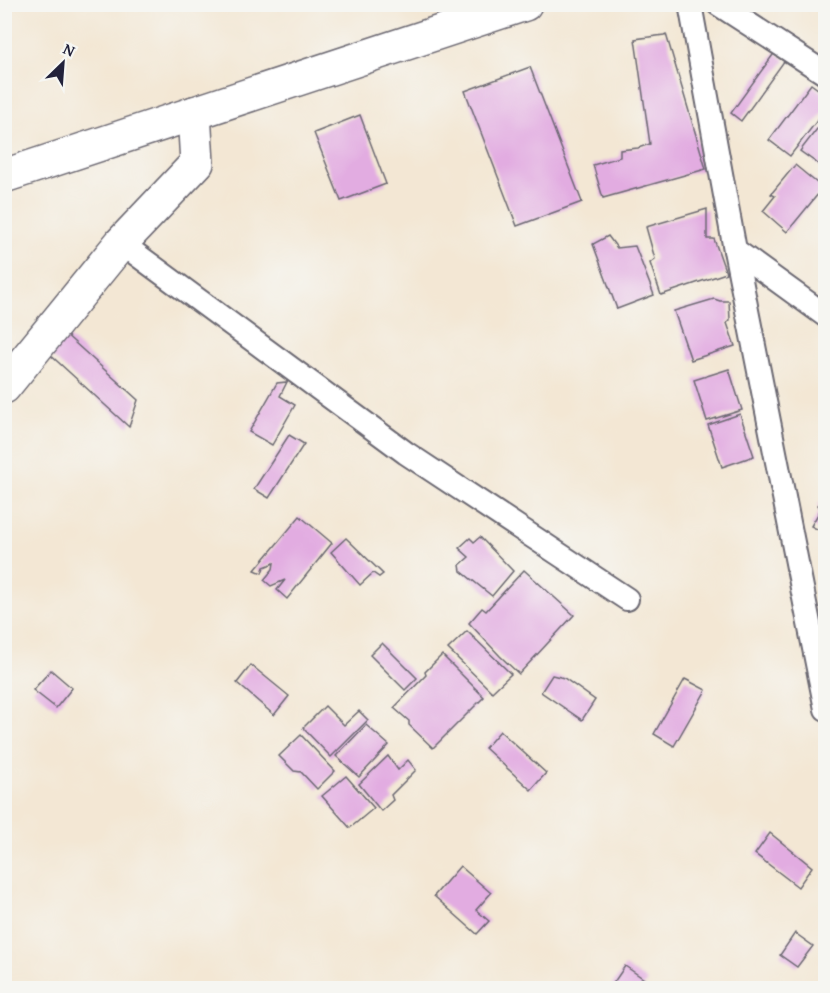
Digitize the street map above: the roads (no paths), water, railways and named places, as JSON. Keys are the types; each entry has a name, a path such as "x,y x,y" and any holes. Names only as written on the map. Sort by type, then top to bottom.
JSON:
{"main road":[{"path":"4,176 525,4"},
{"path":"4,387 121,243 197,164 194,113"}],"street":[{"path":"690,4 735,250 825,709"},
{"path":"718,4 825,74"},
{"path":"121,243 406,453 627,599"},
{"path":"735,250 825,316"}]}
